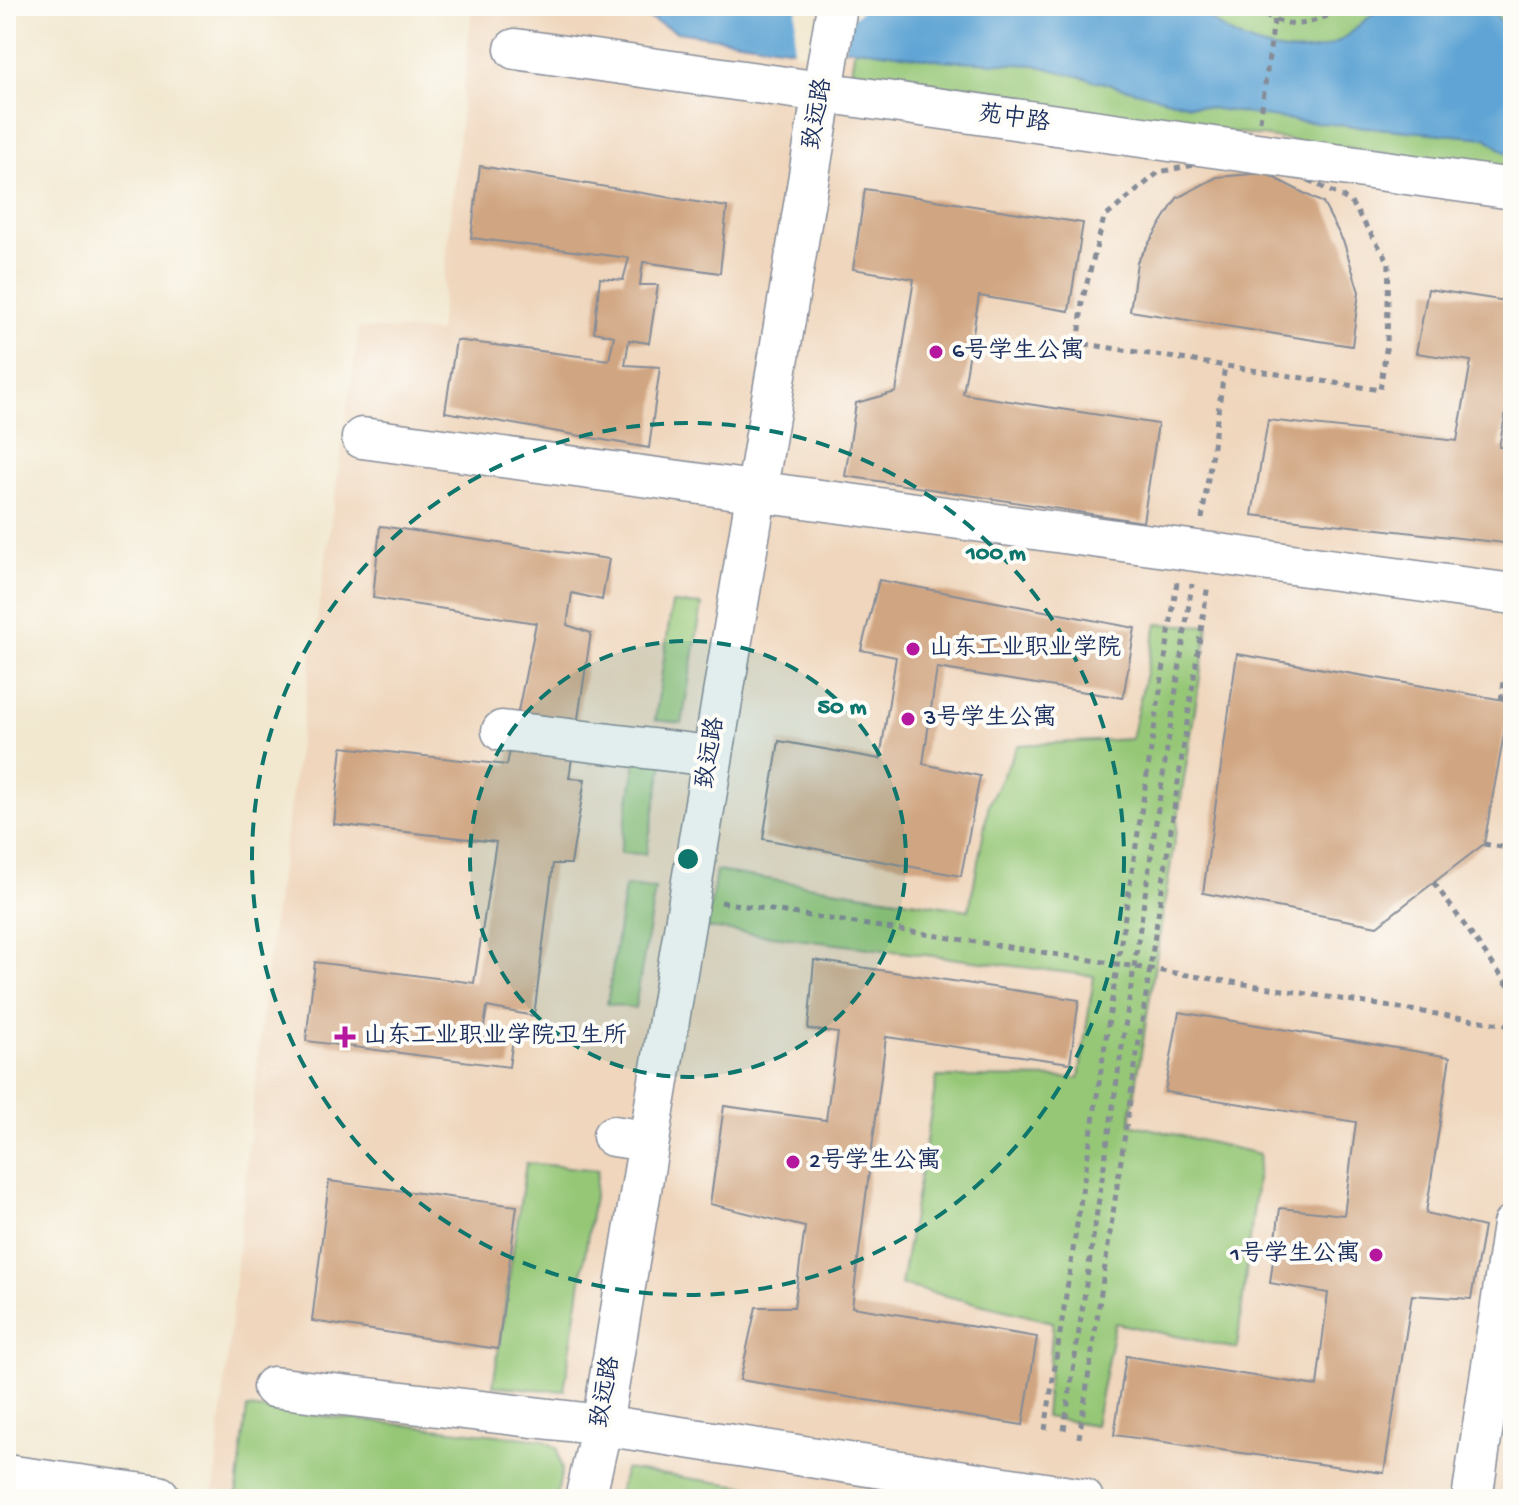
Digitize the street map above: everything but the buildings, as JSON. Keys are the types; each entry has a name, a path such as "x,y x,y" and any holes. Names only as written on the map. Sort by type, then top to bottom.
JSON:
{"street":[{"name":"致远路","path":"585,1499 602,1425 630,1138 688,897 837,6"},
{"name":"苑中路","path":"515,49 822,94 1257,138 1513,189"},
{"path":"362,438 1513,594"},
{"path":"502,731 711,756"},
{"path":"1472,1499 1513,1225"},
{"path":"273,1387 602,1425 1083,1499"},
{"path":"6,1475 159,1496"}],"path":[{"path":"1242,6 1274,20 1306,26 1349,6"},
{"path":"1257,138 1276,6"},
{"path":"1257,138 1350,201 1389,262 1387,343 1380,390 1079,343 1082,302 1104,218 1159,172 1257,138"},
{"path":"1064,1430 1225,366"},
{"path":"1045,1430 1117,964 1197,552"},
{"path":"1079,1438 1150,969 1197,552"},
{"path":"1501,700 1513,627"},
{"path":"1484,844 1513,849"},
{"path":"1434,883 1512,990"},
{"path":"688,897 1513,1026"},
{"path":"1512,990 1513,977"}],"shaded area":[{"name":"山东工业职业学院","path":"472,6 1513,6 1513,1499 213,1499 267,966 359,328 439,332"}],"green space":[{"path":"861,6 1513,6 1513,171 850,79"},
{"path":"672,603 702,605 682,723 655,720"},
{"path":"1157,624 1208,626 1130,1124 1260,1154 1237,1349 1115,1323 1095,1425 1045,1417 1053,1322 901,1285 937,1077 1079,1078 1094,976 707,928 716,871 969,910 989,803 1018,745 1131,739"},
{"path":"665,753 646,854 620,853 637,755"},
{"path":"625,886 655,889 635,1008 607,1004"},
{"path":"526,1163 598,1170 564,1391 493,1386"},
{"path":"247,1408 543,1440 557,1448 562,1470 556,1499 236,1499"},
{"path":"625,1469 833,1499 617,1499"}],"water":[{"path":"1425,3 1488,6 1501,22 1513,27 1513,158 1486,138 1298,121 1189,105 1035,65 937,60 861,49 794,49 677,32 623,6 1199,6 1226,31 1244,40 1284,51 1303,51 1339,41 1389,6"}],"pier":[{"path":"797,6 868,6 851,19 843,53 793,53"}],"place":[{"name":"6号学生公寓","path":"936,352"},
{"name":"山东工业职业学院","path":"913,649"},
{"name":"3号学生公寓","path":"908,719"},
{"name":"山东工业职业学院卫生所","path":"345,1037"},
{"name":"2号学生公寓","path":"793,1162"},
{"name":"1号学生公寓","path":"1376,1255"}]}
